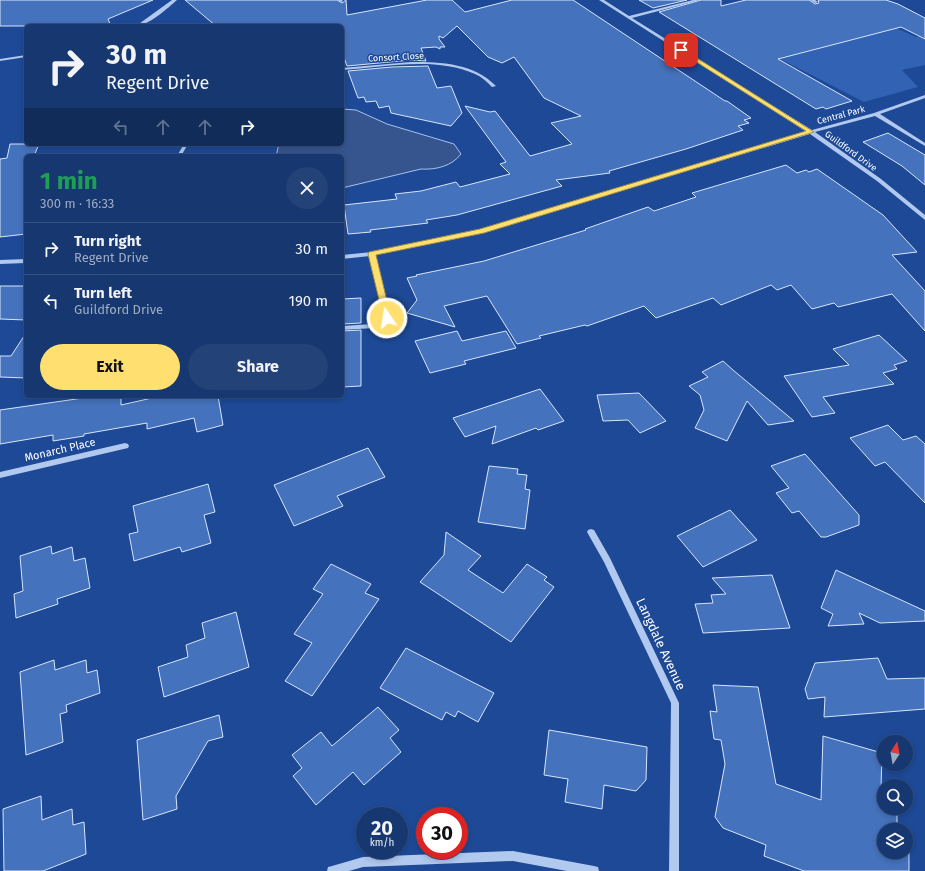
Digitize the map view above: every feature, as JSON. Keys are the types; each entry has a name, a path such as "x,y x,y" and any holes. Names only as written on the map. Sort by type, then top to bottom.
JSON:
{"street":[{"path":"143,24 155,13 175,0"},
{"name":"Guildford Drive","path":"601,0 811,132 878,180 925,218"},
{"path":"630,17 698,0"},
{"path":"0,60 24,56"},
{"name":"Consort Close","path":"344,69 425,63 457,66 478,73 494,86"},
{"name":"Central Park","path":"344,257 372,254 482,231 811,132 876,114 925,96"},
{"name":"Central Park","path":"876,114 925,146"},
{"path":"344,328 374,326 387,318 372,254"},
{"path":"0,262 24,260"},
{"name":"Monarch Place","path":"0,475 125,446"},
{"name":"Langdale Avenue","path":"591,532 607,560 675,703 674,871"},
{"path":"332,871 363,862 513,856 594,871"}],"shaded area":[{"path":"896,28 916,37 925,34 925,65 902,70 918,87 864,102 743,40"},
{"path":"344,109 356,110 387,124 454,144 461,154 453,162 438,168 421,169 344,188 344,154 276,154 278,146 344,146"}],"building":[{"path":"0,0 153,0 108,19 110,24 24,24 24,26 0,26"},
{"path":"185,0 337,0 342,3 346,0 347,15 427,0 452,0 465,12 512,0 573,0 751,118 744,120 749,123 738,126 743,130 686,149 609,171 610,173 556,180 562,186 457,215 426,220 428,223 348,234 344,205 397,199 395,194 421,191 456,182 460,187 510,174 500,164 506,162 465,106 490,112 495,111 530,156 572,144 551,123 581,116 544,98 514,57 502,63 488,57 457,26 443,38 439,36 439,39 445,47 440,47 440,49 436,47 421,48 426,61 411,60 347,66 344,58 344,24 214,24"},
{"path":"639,0 687,0 653,8"},
{"path":"701,0 721,0 721,6 746,0 809,0 815,4 819,3 818,0 886,0 898,4 925,18 925,39 901,27 778,59 852,101 826,109 823,107 816,109 659,12"},
{"path":"428,66 437,88 451,86 462,113 451,126 391,113 389,106 379,108 376,101 366,102 364,97 358,98 348,71 392,67"},
{"path":"888,133 925,155 925,185 902,166 863,142"},
{"path":"10,144 38,146 35,154 24,154 24,234 0,237 0,159 7,158"},
{"path":"786,165 797,173 806,170 809,172 817,169 883,215 917,252 892,255 925,291 925,331 892,294 838,307 834,303 812,309 791,285 777,290 771,285 721,305 713,298 656,318 644,306 587,326 585,325 539,336 541,338 517,344 487,296 444,306 455,327 407,313 417,300 407,278 484,261 586,230 585,229 648,207 654,211 696,197 692,193"},
{"path":"0,286 24,286 24,320 0,319"},
{"path":"361,298 361,323 344,324 344,299"},
{"path":"361,330 361,386 344,387 344,331"},
{"path":"457,331 462,341 506,331 516,348 464,361 466,364 430,373 415,341"},
{"path":"879,335 907,361 894,365 897,369 883,373 894,384 823,397 835,413 812,417 784,376 849,365 833,349"},
{"path":"24,336 24,378 0,377 0,356 11,356"},
{"path":"723,361 794,421 768,425 747,401 727,441 695,428 704,410 700,395 689,386 708,377 702,372"},
{"path":"540,389 564,421 538,430 536,428 492,444 496,426 465,437 453,418"},
{"path":"639,393 666,421 640,433 628,420 603,421 597,395"},
{"path":"83,398 121,398 121,405 152,398 218,398 223,425 197,432 194,418 147,429 147,423 53,441 53,435 0,444 0,410"},
{"path":"888,425 903,440 916,436 925,444 925,503 885,462 875,466 850,438"},
{"path":"368,448 385,477 337,496 343,506 294,526 274,485"},
{"path":"805,454 859,515 859,525 826,537 821,537 799,511 792,513 776,493 789,488 771,466"},
{"path":"489,466 518,469 517,474 527,475 525,489 530,490 525,529 478,522"},
{"path":"208,484 215,512 204,515 211,543 182,552 180,547 134,561 129,534 138,532 133,506"},
{"path":"730,510 757,540 703,567 677,536"},
{"path":"446,532 481,556 468,570 503,593 527,564 547,577 544,580 554,587 511,642 420,582 444,555"},
{"path":"51,546 52,554 72,547 74,561 85,558 90,588 57,599 58,604 16,618 14,594 23,591 20,556"},
{"path":"331,564 371,584 365,593 379,599 312,696 285,681 312,643 294,634 323,594 313,589"},
{"path":"836,570 925,611 925,621 880,623 859,613 864,624 828,626 833,614 821,608"},
{"path":"772,575 790,628 703,633 695,604 713,603 711,595 726,594 712,578"},
{"path":"236,612 249,667 164,697 158,667 188,657 186,645 205,638 202,623"},
{"path":"406,648 494,693 478,722 458,711 455,717 446,712 442,720 380,688"},
{"path":"878,658 887,679 925,678 925,709 824,717 825,697 808,699 805,689 815,663"},
{"path":"54,660 55,670 86,660 87,673 97,670 100,693 66,705 67,712 60,714 63,742 26,755 20,672"},
{"path":"713,685 758,687 776,784 821,800 823,736 877,752 877,771 881,771 881,779 877,779 877,815 897,815 897,823 877,823 877,859 909,859 909,871 804,871 764,856 766,845 723,828 715,817 725,764 721,740 714,739 710,711 717,712"},
{"path":"378,707 399,730 390,738 401,752 364,785 353,772 316,805 293,776 302,768 292,755 321,732 332,746"},
{"path":"219,715 223,737 208,741 176,796 177,809 143,820 137,740"},
{"path":"549,730 647,747 646,780 636,791 604,785 602,809 565,802 568,779 544,775"},
{"path":"41,796 42,820 72,809 73,825 84,822 86,854 43,871 4,871 3,809"}],"route":[{"path":"387,318 372,254 482,231 811,132 681,50"}]}
